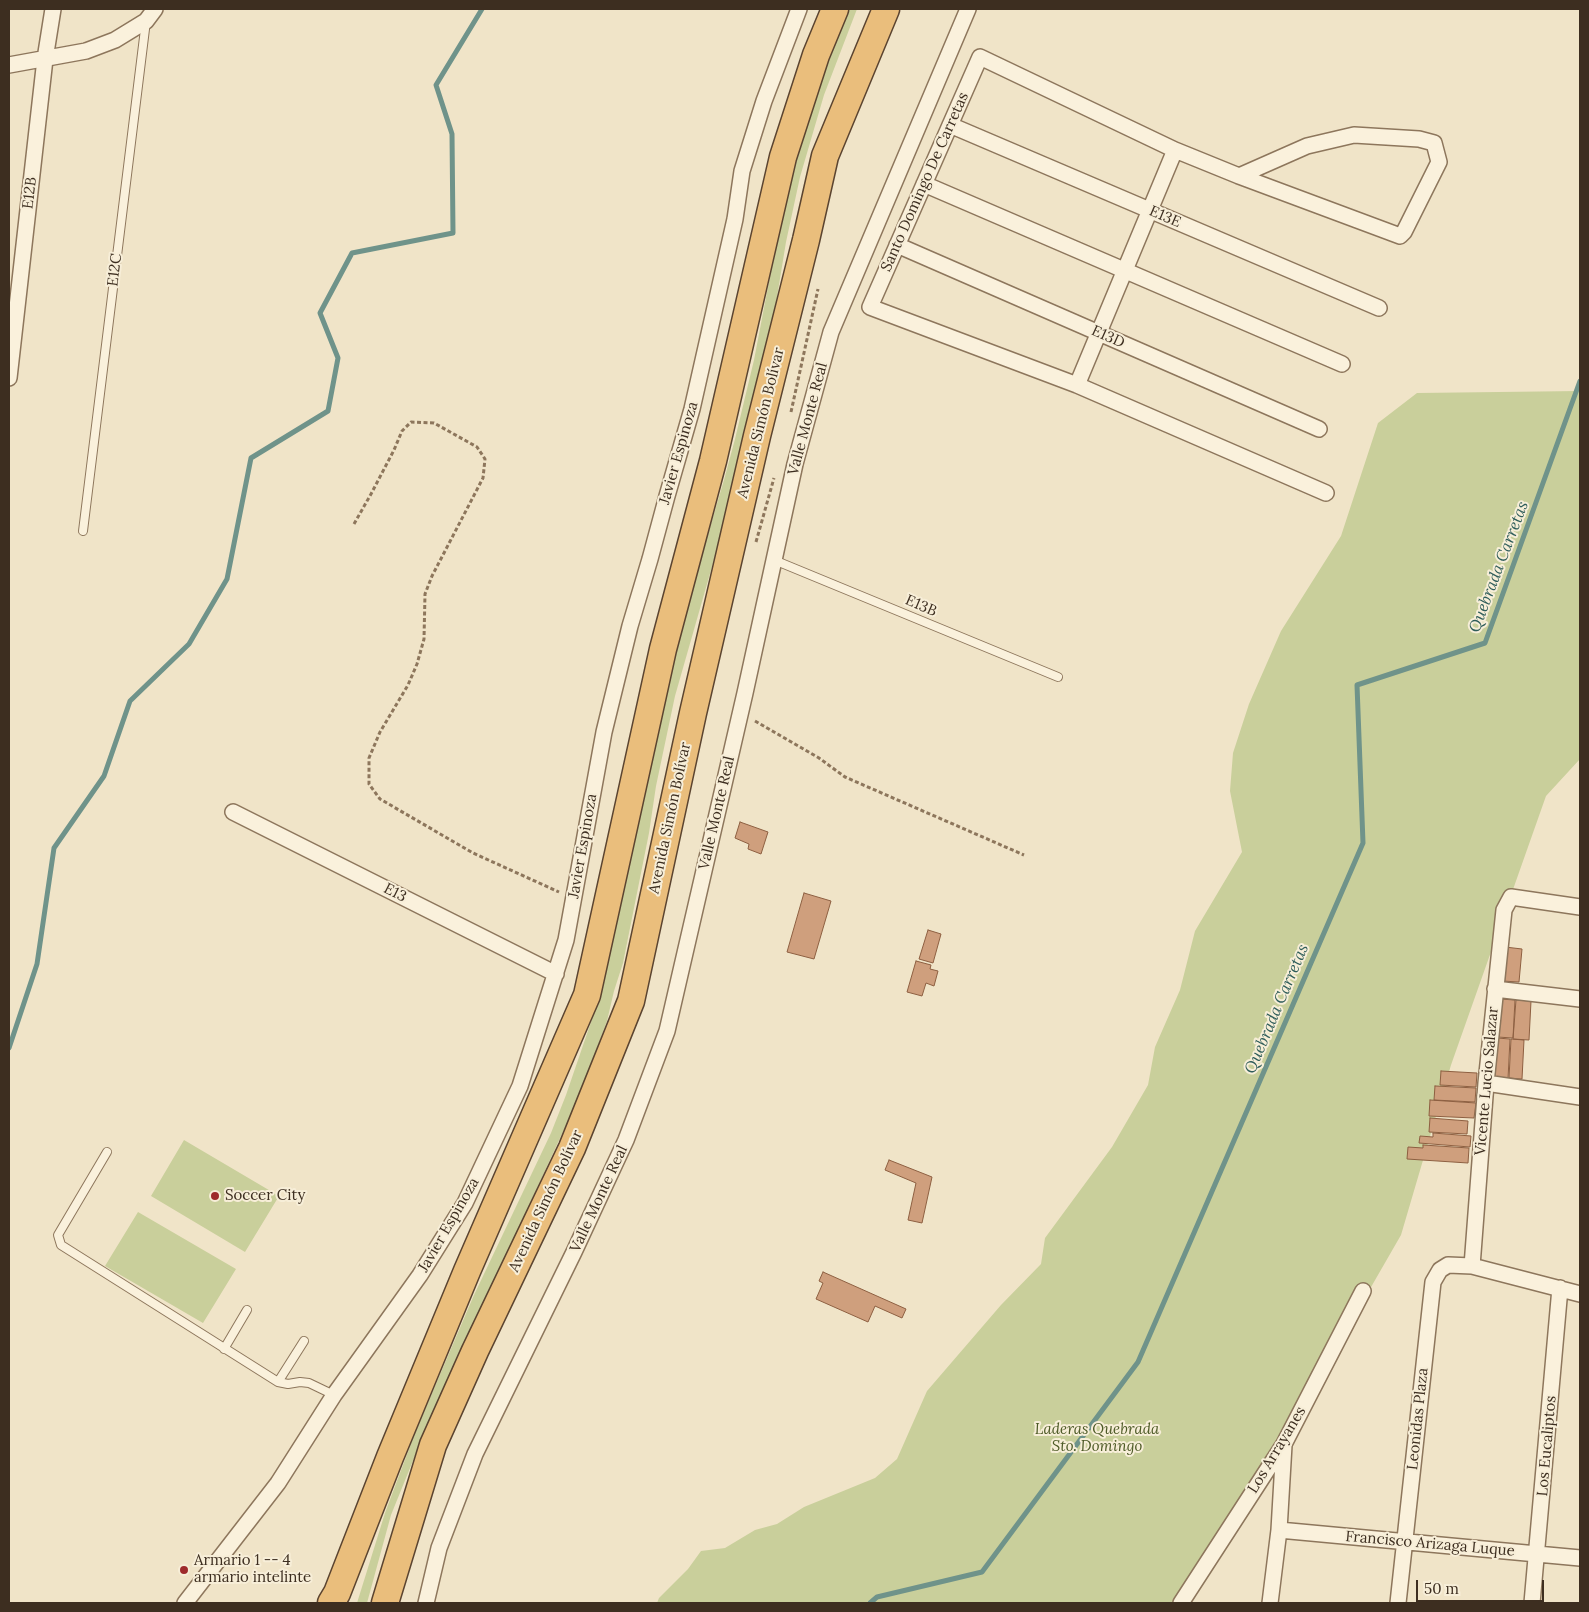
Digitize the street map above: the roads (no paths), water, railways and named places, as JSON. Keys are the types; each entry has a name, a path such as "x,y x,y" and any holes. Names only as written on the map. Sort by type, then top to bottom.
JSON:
{"highway":[{"path":"331,1603 337,1593 390,1457 464,1280 587,995 663,648 713,460 783,157 816,55 835,9"},
{"name":"Avenida Simón Bolívar","path":"386,1603 434,1445 475,1351 572,1148 631,1001 693,713 757,436 825,156 886,9"}],"street":[{"name":"E12B","path":"9,378 45,59 53,9"},
{"path":"9,65 86,51 115,40 155,9"},
{"name":"Javier Espinoza","path":"185,1603 278,1483 334,1395 420,1275 465,1203 520,1086 566,940 604,732 630,626 692,409 735,218 742,171 764,101 799,9"},
{"name":"Valle Monte Real","path":"426,1603 439,1548 475,1454 574,1252 626,1140 667,1031 740,716 795,464 831,332 908,155 968,9"},
{"name":"Santo Domingo De Carretas","path":"1077,385 870,307 980,57 1175,150"},
{"name":"E13E","path":"950,125 1379,308"},
{"path":"1239,176 1308,146 1354,135 1419,138 1434,143 1439,162 1404,232 1400,236 1239,176 1175,150 1077,385 1326,493"},
{"path":"908,155 932,167"},
{"path":"896,183 921,190 1125,270 1342,364"},
{"name":"E13D","path":"897,245 1319,429"},
{"name":"E13","path":"233,812 556,974"},
{"name":"Vicente Lucio Salazar","path":"1472,1266 1486,1083 1504,910 1511,897 1580,907"},
{"path":"1495,990 1580,999"},
{"path":"1486,1083 1580,1097"},
{"name":"Leonidas Plaza","path":"1398,1603 1433,1282 1440,1270 1448,1265 1472,1266"},
{"path":"1472,1266 1580,1294"},
{"name":"Los Eucaliptos","path":"1532,1603 1560,1288"},
{"name":"Los Arrayanes","path":"1181,1603 1284,1444 1364,1291"},
{"path":"1270,1603 1279,1530 1284,1444"},
{"name":"Francisco Arizaga Luque","path":"1279,1530 1580,1558"}],"lane":[{"name":"E12C","path":"83,531 146,15"},
{"name":"E13B","path":"774,560 1058,677"},
{"path":"107,1152 58,1235 61,1245 278,1382 288,1384 309,1382 334,1395"},
{"path":"224,1349 247,1310"},
{"path":"278,1382 304,1341"}],"waterway":[{"path":"9,1048 37,964 54,848 104,776 130,701 189,644 227,579 251,458 328,411 338,358 320,313 352,253 453,233 452,134 436,85 482,9"},
{"name":"Quebrada Carretas","path":"870,1603 877,1597 982,1572 1138,1362 1363,843 1357,685 1485,643 1580,381"}],"place":[{"name":"Soccer City","path":"215,1196"},
{"name":"Armario 1 -- 4 armario intelinte","path":"184,1570"}],"park label":[{"name":"Laderas Quebrada Sto. Domingo","path":"1097,1438"}]}
